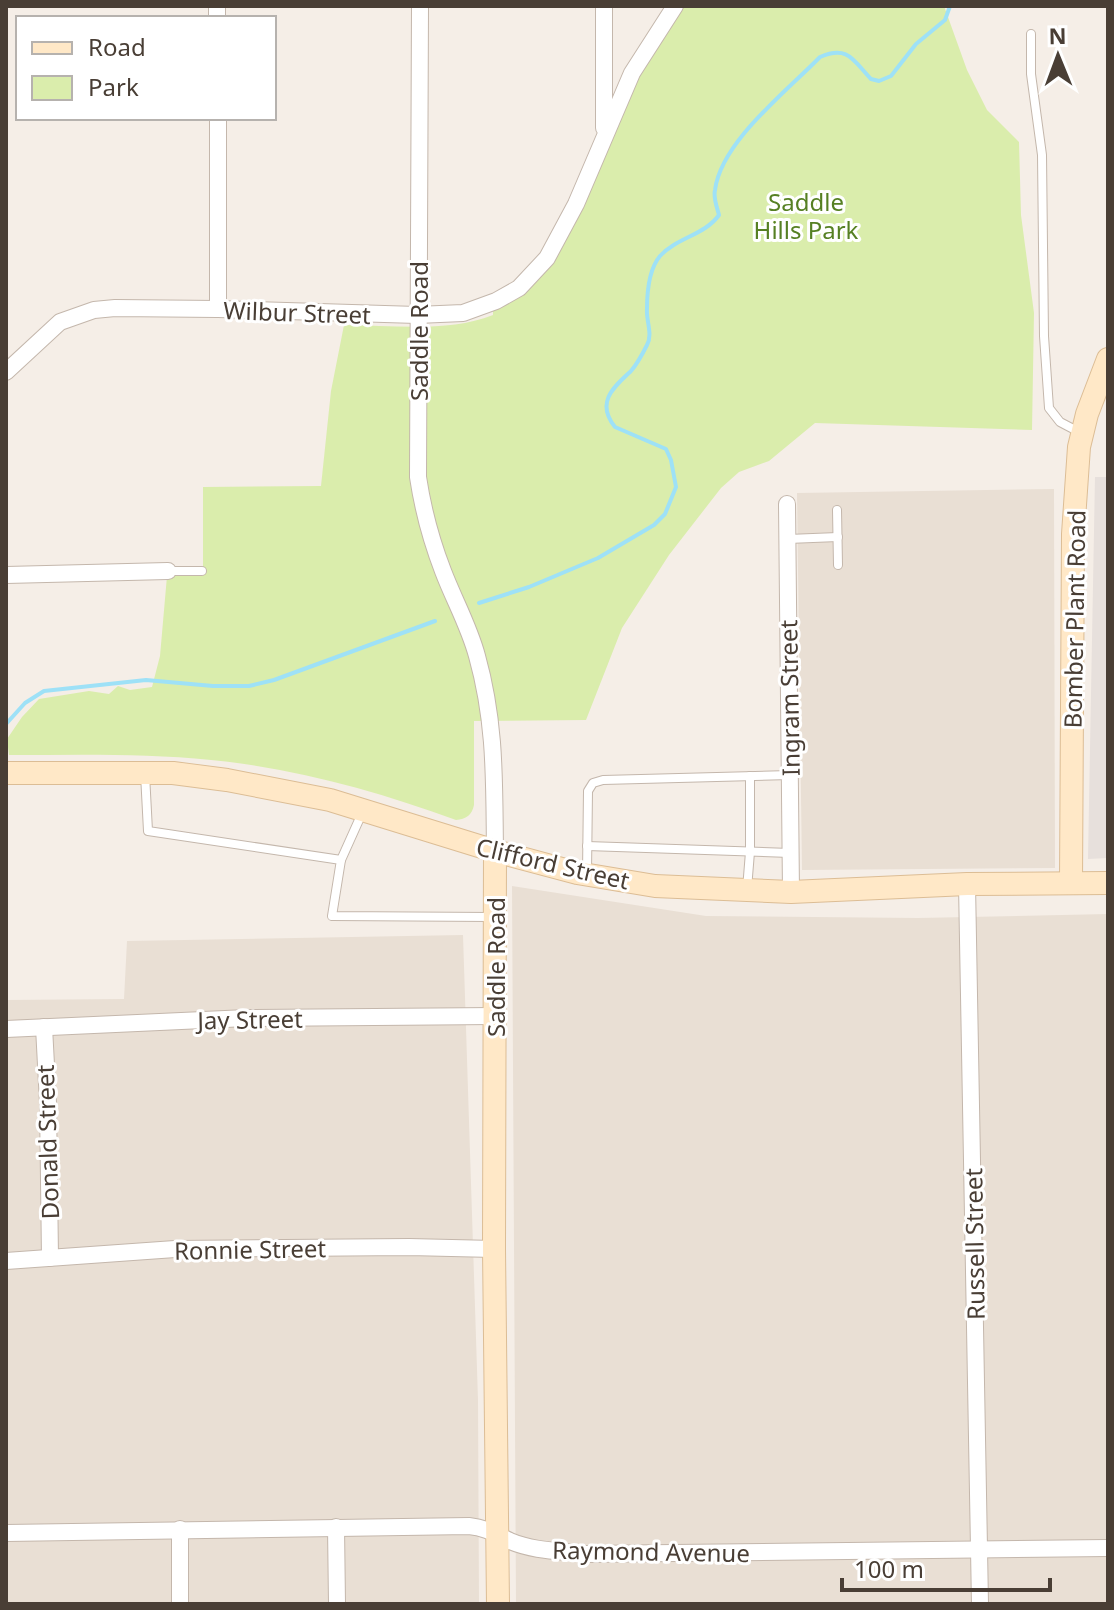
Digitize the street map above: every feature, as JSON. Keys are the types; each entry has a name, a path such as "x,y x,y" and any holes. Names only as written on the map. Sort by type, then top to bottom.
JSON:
{"street":[{"name":"Saddle Road","path":"420,6 418,477 427,527 464,616 493,726 498,1604"},
{"path":"604,6 604,133"},
{"name":"Wilbur Street","path":"6,372 60,322 77,315 115,308 417,315 463,313 480,309 519,288 547,258 576,204 632,73 675,6"},
{"path":"218,120 218,309"},
{"name":"Bomber Plant Road","path":"1071,883 1073,534 1079,447 1108,359"},
{"name":"Ingram Street","path":"787,504 791,892"},
{"path":"6,575 168,571"},
{"name":"Clifford Street","path":"6,773 173,773 227,780 330,800 495,851 587,875 655,886 791,892 967,884 1108,883"},
{"name":"Russell Street","path":"967,884 980,1604"},
{"name":"Jay Street","path":"6,1029 247,1018 495,1016"},
{"name":"Donald Street","path":"44,1027 50,1258"},
{"name":"Ronnie Street","path":"6,1261 175,1249 494,1249"},
{"name":"Raymond Avenue","path":"6,1533 469,1526 486,1528 510,1541 541,1549 585,1554 1108,1548"},
{"path":"336,1527 337,1604"},
{"path":"180,1529 180,1604"}],"lane":[{"path":"1031,34 1031,74 1042,155 1044,336 1049,408 1060,422 1082,433"},
{"path":"837,510 838,565"},
{"path":"787,539 838,537"},
{"path":"168,571 202,571"},
{"path":"145,773 148,831 341,860"},
{"path":"587,875 588,791 593,783 603,780 790,775"},
{"path":"746,890 750,852 750,776"},
{"path":"363,810 341,860 332,916 495,917"},
{"path":"587,846 790,853"}],"shaded area":[{"path":"1095,477 1108,477 1108,858 1088,859"},
{"path":"1054,489 1055,868 802,870 797,493"},
{"path":"512,886 706,916 918,918 1108,914 1108,1604 516,1604"},
{"path":"463,935 478,1400 479,1604 6,1604 6,1000 124,999 127,941"}],"green space":[{"name":"Saddle Hills Park","path":"682,6 944,6 967,70 987,110 1019,142 1021,215 1034,313 1032,430 815,423 769,461 739,472 721,488 669,555 622,628 586,720 474,721 474,805 470,814 463,819 456,820 335,782 242,764 161,756 9,755 7,739 39,699 89,691 109,694 118,686 130,690 152,687 160,656 167,576 203,576 203,487 321,486 331,391 344,325 420,327 476,321 493,315 493,310 541,274 629,93"}],"waterway":[{"path":"479,603 529,587 598,558 654,525 665,514 676,487 666,449 615,427 607,410 609,396 633,368 649,341 647,295 656,261 719,215 715,190 729,154 757,118 820,57 837,53 849,56 871,79 879,81 891,76 916,44 945,20 950,6"},
{"path":"6,724 25,703 44,691 146,680 249,686 274,680 435,621"}]}
